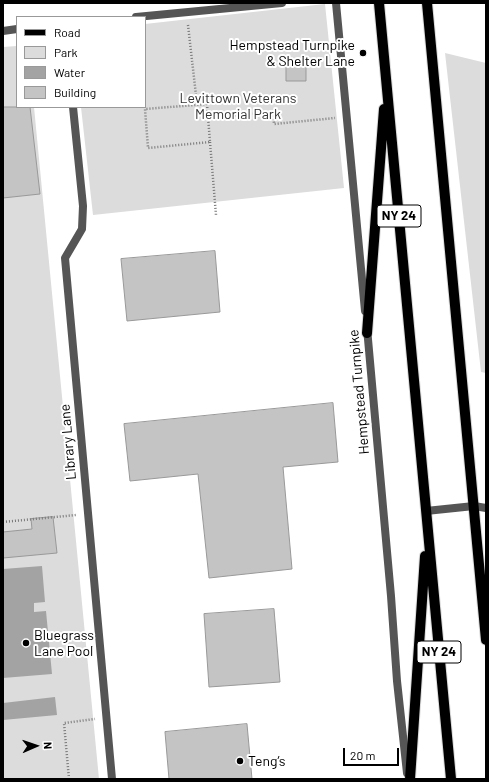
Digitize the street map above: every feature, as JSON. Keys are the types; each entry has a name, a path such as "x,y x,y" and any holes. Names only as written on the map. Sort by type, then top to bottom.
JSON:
{"main road":[{"name":"NY 24","path":"379,3 451,779"},
{"path":"427,3 486,640"},
{"path":"367,333 386,79"},
{"path":"409,779 427,526"}],"street":[{"path":"146,16 239,5 282,3"},
{"name":"Hempstead Turnpike","path":"336,3 391,596 397,681 409,779"},
{"path":"3,31 16,29"},
{"name":"Library Lane","path":"72,108 82,206 82,229 65,258 112,779"},
{"path":"426,511 474,506 486,508"}],"path":[{"path":"186,12 197,104"},
{"path":"146,108 207,104 216,215"},
{"path":"145,108 148,148 210,142"},
{"path":"208,118 272,112 274,124 347,116"},
{"path":"3,522 88,514"},
{"path":"69,779 64,723 106,718"}],"green space":[{"name":"Levittown Veterans Memorial Park","path":"325,4 344,188 93,215 81,108 146,108 146,24"},
{"path":"16,46 16,108 34,108 99,779 3,779 3,47"},
{"path":"445,53 486,63 486,373 481,372"}],"water":[{"name":"Bluegrass Lane Pool","path":"42,566 45,602 34,603 34,612 46,611 52,674 3,678 3,569"},
{"path":"55,697 57,715 3,720 3,703"}],"building":[{"path":"306,64 306,81 286,81 286,65"},
{"path":"3,107 30,108 40,194 3,198"},
{"path":"215,251 220,312 127,321 121,259"},
{"path":"333,403 338,462 283,467 292,569 209,578 198,474 130,481 124,424"},
{"path":"53,517 57,553 3,558 3,532 32,529 31,519"},
{"path":"274,609 280,682 209,687 204,614"},
{"path":"247,724 252,779 169,779 165,732"}],"place":[{"name":"Hempstead Turnpike & Shelter Lane","path":"363,53"},
{"name":"Bluegrass Lane Pool","path":"26,643"},
{"name":"Teng’s","path":"240,761"}]}
